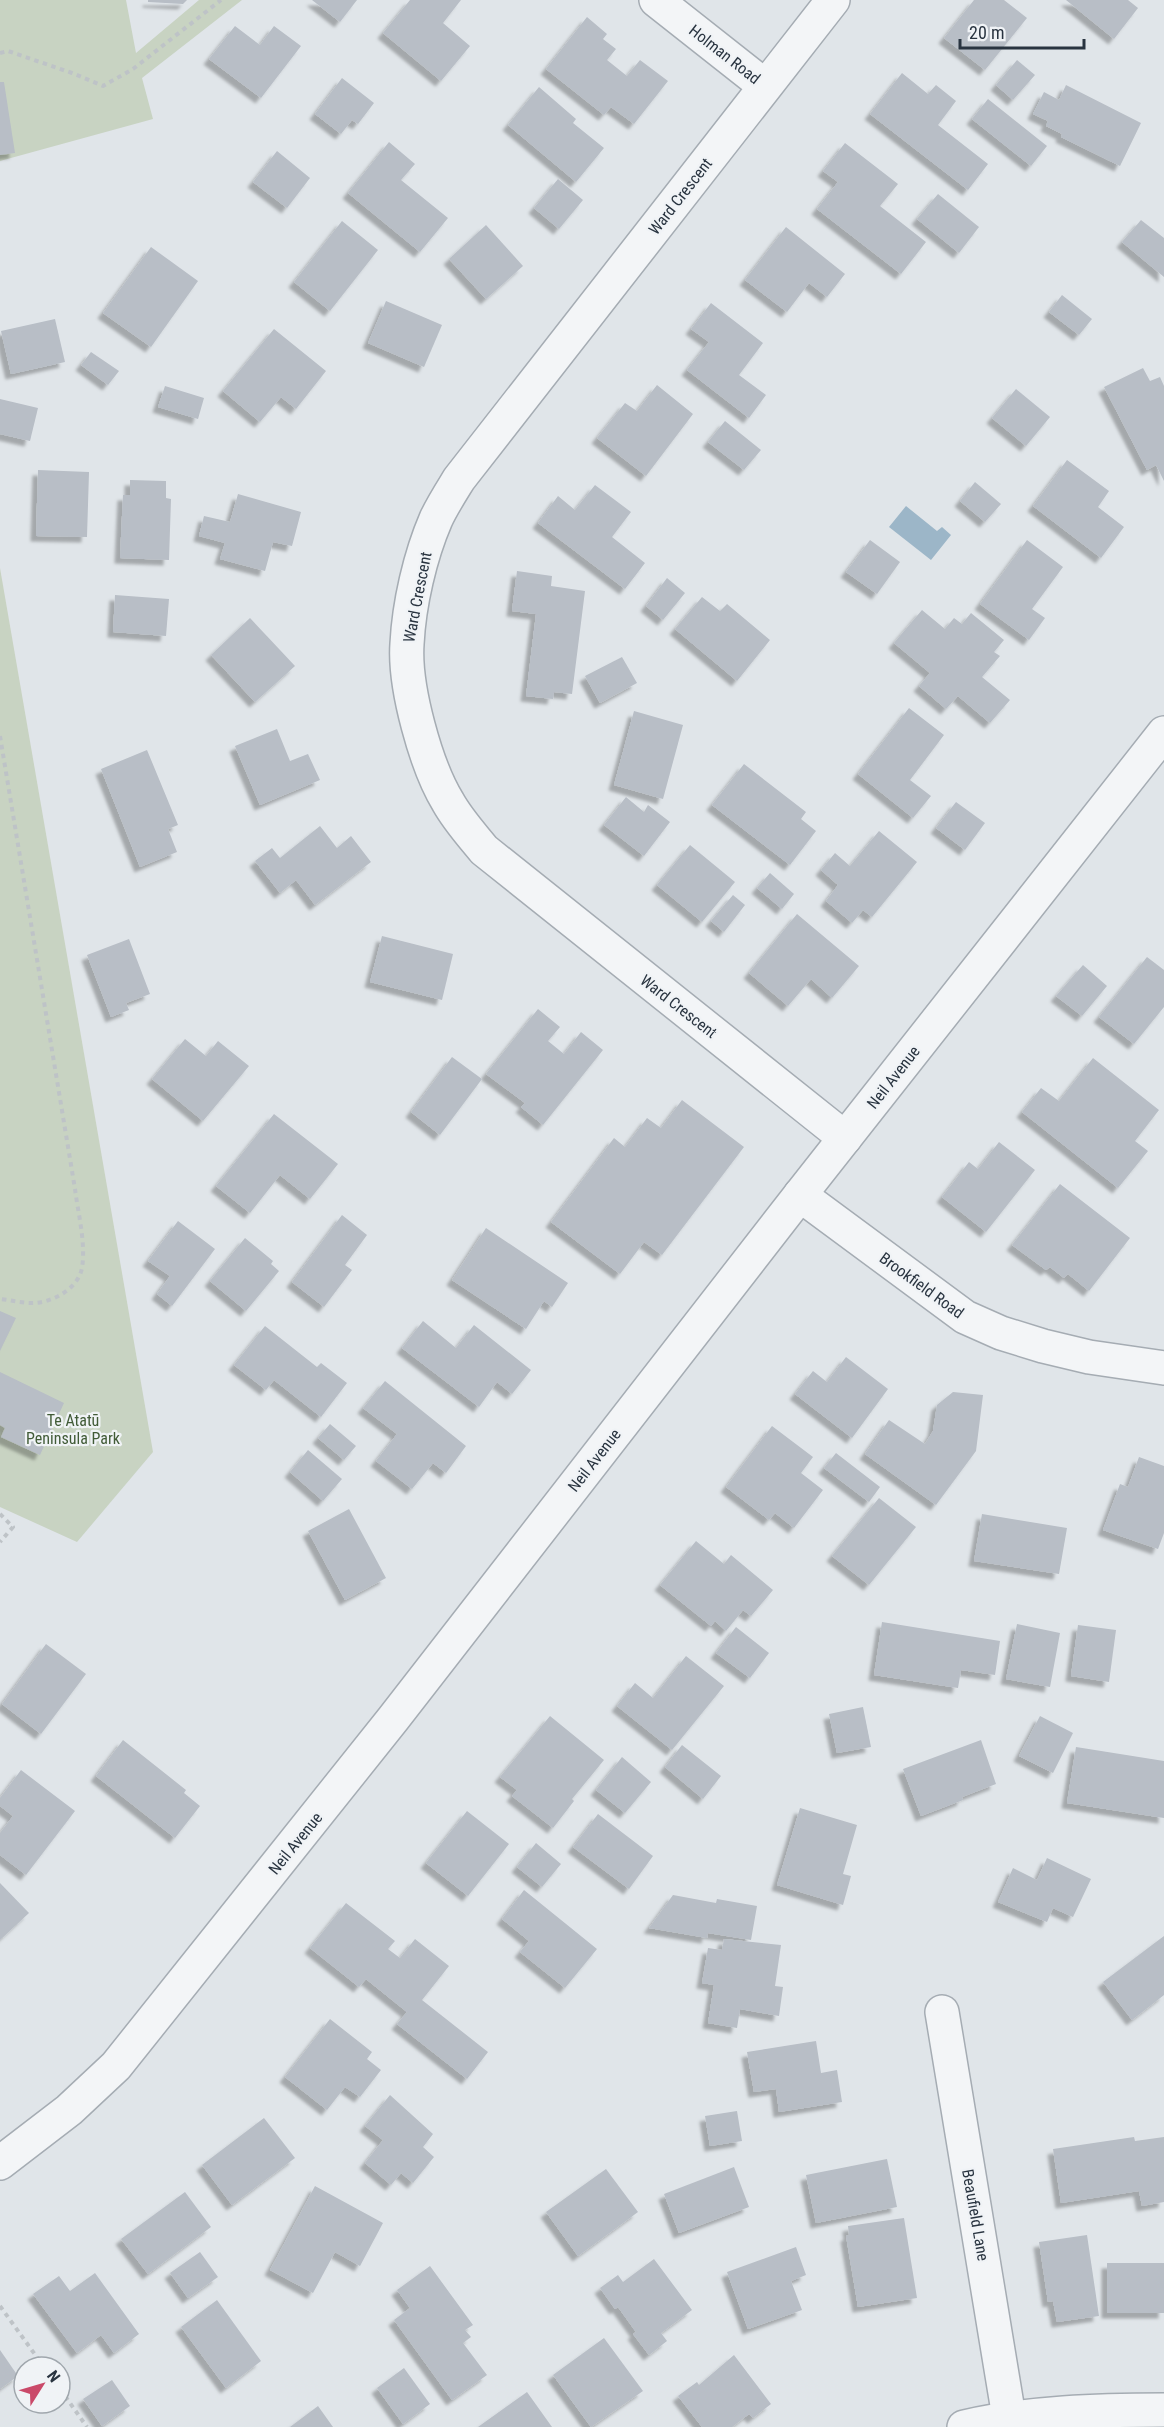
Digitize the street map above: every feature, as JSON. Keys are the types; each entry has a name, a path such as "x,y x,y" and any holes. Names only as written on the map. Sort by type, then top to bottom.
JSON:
{"street":[{"name":"Holman Road","path":"656,0 765,86"},
{"name":"Ward Crescent","path":"834,0 459,479 436,519 424,555 406,645 411,696 439,784 464,826 484,850 845,1138"},
{"name":"Neil Avenue","path":"0,2163 69,2110 116,2066 401,1709 800,1195 1164,733"},
{"name":"Brookfield Road","path":"800,1195 965,1317 1001,1333 1043,1346 1089,1357 1164,1368"},
{"name":"Beaufield Lane","path":"942,2012 1009,2417"},
{"path":"964,2427 1009,2417 1108,2410 1164,2410"}],"path":[{"path":"0,53 8,51 103,86 134,69 221,0"},
{"path":"0,736 75,1188 82,1269 72,1284 57,1299 34,1303 0,1299"},
{"path":"0,1514 13,1527 0,1542"},
{"path":"0,2306 35,2355"},
{"path":"72,2406 87,2427"}],"green space":[{"path":"0,0 126,0 136,53 199,0 242,0 142,78 153,119 0,161"},
{"name":"Te Atatū Peninsula Park","path":"0,568 153,1452 77,1542 0,1507"}],"water":[{"path":"906,506 937,531 942,527 951,535 931,560 889,527"}],"building":[{"path":"148,0 187,0 183,4 148,2"},
{"path":"312,0 357,0 340,22"},
{"path":"410,0 461,0 443,23 470,46 441,81 383,33"},
{"path":"974,0 1004,0 1027,18 985,70 944,38"},
{"path":"1066,0 1128,0 1138,8 1114,39"},
{"path":"587,17 607,34 603,39 616,49 607,60 627,76 640,60 668,81 634,124 611,107 604,115 546,69"},
{"path":"235,26 260,45 274,26 301,46 261,98 209,59"},
{"path":"1017,60 1035,75 1013,100 996,85"},
{"path":"902,73 928,94 936,85 956,101 938,125 988,164 968,190 870,114"},
{"path":"342,78 374,103 358,124 352,120 341,134 315,114"},
{"path":"0,82 4,82 15,153 0,155"},
{"path":"1066,85 1141,123 1120,166 1061,137 1062,134 1046,126 1048,121 1033,114 1044,92 1059,100"},
{"path":"539,87 576,119 573,123 604,148 576,182 508,125"},
{"path":"988,99 1047,146 1031,166 972,119"},
{"path":"389,142 415,164 401,180 448,218 420,252 348,193"},
{"path":"845,143 898,184 880,206 926,242 901,274 817,209 838,182 823,171"},
{"path":"277,151 310,178 287,208 253,182"},
{"path":"558,179 583,200 559,229 534,208"},
{"path":"938,194 979,227 959,253 917,219"},
{"path":"1141,220 1164,238 1164,277 1122,242"},
{"path":"342,221 378,250 330,311 294,282"},
{"path":"486,225 523,266 486,299 449,259"},
{"path":"786,227 845,274 827,297 809,283 787,312 745,280"},
{"path":"151,247 198,281 151,347 103,313"},
{"path":"1062,295 1092,319 1079,335 1049,312"},
{"path":"386,301 442,325 424,367 368,343"},
{"path":"711,303 763,343 739,375 766,395 749,418 687,370 709,342 691,329"},
{"path":"55,319 65,362 11,374 1,331"},
{"path":"274,329 326,371 296,409 281,397 260,422 223,391"},
{"path":"91,352 119,371 108,385 81,365"},
{"path":"1143,368 1150,381 1160,377 1164,386 1164,481 1156,465 1147,470 1104,387"},
{"path":"657,385 693,414 646,476 597,438 625,403 637,411"},
{"path":"165,386 204,398 198,419 158,407"},
{"path":"1016,389 1050,417 1026,446 992,418"},
{"path":"0,399 38,408 30,441 0,434"},
{"path":"725,421 761,450 744,470 708,442"},
{"path":"1067,460 1109,491 1098,507 1124,527 1101,558 1033,506"},
{"path":"38,470 89,472 87,537 36,536"},
{"path":"130,480 166,481 166,498 171,499 169,560 120,558 123,495 130,495"},
{"path":"975,482 1001,504 985,522 960,501"},
{"path":"595,485 631,512 612,537 645,563 625,589 538,523 558,496 575,510"},
{"path":"238,494 301,512 292,546 273,542 265,571 220,559 225,543 199,536 204,516 230,522"},
{"path":"870,540 900,562 877,594 846,572"},
{"path":"1027,540 1063,567 1032,609 1045,618 1029,640 980,604"},
{"path":"517,571 552,576 551,586 585,591 572,694 554,692 553,699 526,696 536,614 512,611"},
{"path":"667,578 685,593 663,620 646,606"},
{"path":"115,595 169,599 166,636 113,632"},
{"path":"702,597 720,611 727,604 770,640 737,681 675,629"},
{"path":"922,610 945,629 954,618 962,624 971,613 1004,640 994,652 1000,656 982,677 1010,700 990,723 958,696 946,709 919,686 930,673 894,643"},
{"path":"250,618 295,666 255,702 211,655"},
{"path":"622,657 637,683 600,703 585,676"},
{"path":"909,708 944,735 910,780 931,796 913,818 858,774"},
{"path":"634,711 683,725 663,799 614,785"},
{"path":"277,729 290,761 308,754 320,780 260,805 235,746"},
{"path":"147,750 178,825 168,829 177,852 140,867 101,769"},
{"path":"744,764 806,812 801,819 816,831 790,865 712,805"},
{"path":"626,797 644,812 648,805 670,822 644,856 604,825"},
{"path":"956,802 985,823 965,850 936,828"},
{"path":"320,826 337,848 351,836 371,862 315,905 296,880 280,893 255,861 272,848 280,858"},
{"path":"879,831 917,862 872,917 863,910 852,923 826,901 838,885 821,870 835,853 850,866"},
{"path":"690,845 735,882 702,922 657,885"},
{"path":"770,873 794,894 782,909 757,888"},
{"path":"733,895 745,905 724,932 711,921"},
{"path":"797,914 859,966 832,998 811,979 788,1006 749,973"},
{"path":"382,936 453,954 442,1000 370,982"},
{"path":"129,939 150,994 126,1003 129,1010 111,1017 87,955"},
{"path":"1147,957 1164,970 1164,1007 1134,1044 1099,1017"},
{"path":"1083,965 1107,986 1082,1016 1056,996"},
{"path":"538,1009 560,1027 548,1041 564,1054 581,1032 603,1050 543,1125 521,1107 525,1103 486,1074"},
{"path":"185,1039 206,1056 218,1041 249,1066 203,1121 152,1079"},
{"path":"452,1057 482,1079 440,1135 411,1112"},
{"path":"1093,1058 1159,1110 1135,1141 1148,1151 1118,1188 1022,1112 1041,1088 1059,1101"},
{"path":"682,1100 744,1147 662,1255 644,1242 620,1274 551,1222 614,1138 625,1147 647,1118 661,1128"},
{"path":"274,1114 338,1164 310,1199 280,1175 250,1213 216,1186"},
{"path":"999,1142 1035,1170 986,1232 942,1197 969,1162 978,1169"},
{"path":"1060,1184 1130,1238 1089,1291 1068,1274 1064,1278 1050,1267 1046,1270 1012,1245"},
{"path":"342,1215 367,1235 345,1265 352,1270 324,1307 292,1282"},
{"path":"178,1221 215,1249 172,1306 157,1294 170,1276 148,1261"},
{"path":"486,1228 568,1283 552,1307 544,1301 526,1329 452,1280"},
{"path":"245,1238 273,1261 271,1264 279,1271 246,1311 210,1281"},
{"path":"0,1311 16,1318 0,1351"},
{"path":"423,1321 456,1348 474,1325 531,1370 512,1394 497,1382 479,1407 402,1348"},
{"path":"265,1326 317,1367 321,1363 347,1383 321,1417 274,1380 266,1390 234,1365"},
{"path":"846,1357 888,1389 852,1438 795,1394 813,1371 827,1382"},
{"path":"0,1372 64,1403 40,1455 1,1437 5,1428 0,1425"},
{"path":"385,1381 466,1446 446,1473 433,1463 412,1489 376,1461 397,1434 363,1408"},
{"path":"953,1392 983,1395 976,1451 936,1505 865,1454 889,1420 925,1444 933,1431 937,1405"},
{"path":"330,1424 356,1446 344,1460 318,1438"},
{"path":"772,1426 813,1457 801,1473 823,1490 794,1528 775,1513 769,1520 726,1487"},
{"path":"308,1450 342,1479 323,1501 290,1472"},
{"path":"836,1453 880,1487 869,1502 824,1468"},
{"path":"1139,1457 1164,1466 1164,1533 1158,1549 1103,1530 1120,1484 1128,1487"},
{"path":"879,1498 916,1527 869,1585 832,1556"},
{"path":"349,1509 386,1578 345,1600 308,1531"},
{"path":"982,1514 1067,1528 1059,1574 974,1561"},
{"path":"696,1541 724,1564 731,1555 773,1590 751,1616 743,1610 726,1631 715,1621 711,1626 660,1585"},
{"path":"882,1622 1000,1641 995,1675 961,1670 958,1688 874,1675"},
{"path":"1017,1624 1060,1633 1050,1687 1006,1679"},
{"path":"1078,1625 1116,1630 1109,1682 1071,1676"},
{"path":"736,1627 769,1653 750,1678 716,1653"},
{"path":"46,1644 86,1674 41,1734 2,1704"},
{"path":"686,1656 724,1686 672,1750 617,1706 635,1683 653,1698"},
{"path":"863,1707 871,1747 837,1753 829,1714"},
{"path":"550,1716 604,1760 572,1799 574,1801 553,1828 512,1796 517,1790 500,1777"},
{"path":"1040,1716 1073,1733 1053,1773 1019,1756"},
{"path":"123,1740 186,1790 184,1793 200,1806 175,1838 96,1776"},
{"path":"981,1740 996,1784 921,1816 903,1769"},
{"path":"682,1745 721,1776 703,1799 665,1767"},
{"path":"1076,1747 1164,1761 1164,1818 1067,1803"},
{"path":"622,1757 651,1782 625,1813 596,1790"},
{"path":"21,1770 75,1811 26,1875 0,1855 0,1833 13,1816 0,1806 0,1798"},
{"path":"800,1808 857,1825 843,1874 851,1876 843,1905 777,1885"},
{"path":"467,1811 509,1844 468,1896 426,1863"},
{"path":"598,1814 653,1856 629,1889 573,1847"},
{"path":"536,1843 561,1864 542,1887 517,1867"},
{"path":"1047,1858 1091,1879 1073,1917 1053,1908 1047,1922 998,1902 1013,1868 1037,1880"},
{"path":"0,1883 29,1913 0,1940"},
{"path":"524,1890 597,1949 565,1988 520,1952 529,1941 502,1919"},
{"path":"673,1895 716,1903 717,1899 757,1906 751,1940 708,1933 707,1938 649,1928"},
{"path":"346,1903 395,1941 388,1949 400,1958 415,1939 449,1966 422,2000 488,2052 467,2079 397,2024 407,2012 366,1979 359,1987 310,1948"},
{"path":"1164,1936 1164,1995 1132,2020 1103,1982"},
{"path":"724,1939 781,1945 775,1986 783,1987 779,2016 740,2009 737,2028 708,2023 714,1985 702,1983 708,1948 722,1950"},
{"path":"330,2019 372,2052 367,2059 381,2070 360,2097 345,2087 327,2110 285,2077"},
{"path":"816,2041 821,2073 837,2070 842,2102 779,2112 776,2089 754,2092 747,2052"},
{"path":"390,2095 433,2134 423,2147 434,2157 413,2183 401,2173 391,2185 365,2163 383,2140 365,2126"},
{"path":"737,2111 742,2141 710,2146 705,2116"},
{"path":"264,2118 295,2158 232,2205 202,2165"},
{"path":"1134,2137 1135,2141 1164,2137 1164,2202 1142,2206 1139,2191 1061,2203 1053,2149"},
{"path":"887,2159 897,2207 816,2223 806,2175"},
{"path":"734,2167 749,2207 679,2233 664,2194"},
{"path":"606,2169 638,2212 578,2256 546,2212"},
{"path":"315,2186 383,2223 360,2266 335,2252 313,2293 270,2270"},
{"path":"185,2192 211,2227 148,2274 121,2239"},
{"path":"904,2218 917,2298 858,2307 846,2236 849,2235 848,2226"},
{"path":"1087,2235 1099,2316 1057,2322 1053,2301 1048,2302 1039,2242"},
{"path":"796,2247 806,2275 791,2281 802,2310 748,2329 727,2272"},
{"path":"200,2252 218,2277 188,2298 170,2273"},
{"path":"654,2259 692,2310 661,2333 667,2341 649,2355 633,2334 636,2332 618,2307 615,2309 600,2288 618,2275 623,2282"},
{"path":"1107,2263 1164,2263 1164,2313 1107,2313"},
{"path":"430,2266 473,2325 465,2330 471,2337 463,2343 487,2375 452,2400 394,2320 410,2308 397,2290"},
{"path":"95,2273 139,2334 114,2353 101,2335 77,2353 33,2294 59,2276 70,2291"},
{"path":"217,2300 261,2361 226,2388 181,2327"},
{"path":"604,2338 643,2391 591,2427 553,2375"},
{"path":"0,2350 12,2367 12,2380 0,2389"},
{"path":"734,2355 771,2404 753,2418 749,2414 732,2427 702,2427 678,2396 697,2382 699,2385"},
{"path":"404,2368 430,2404 403,2424 377,2388"},
{"path":"112,2380 130,2406 102,2426 83,2399"},
{"path":"527,2392 552,2427 478,2427"},
{"path":"318,2406 333,2427 290,2427"}]}
